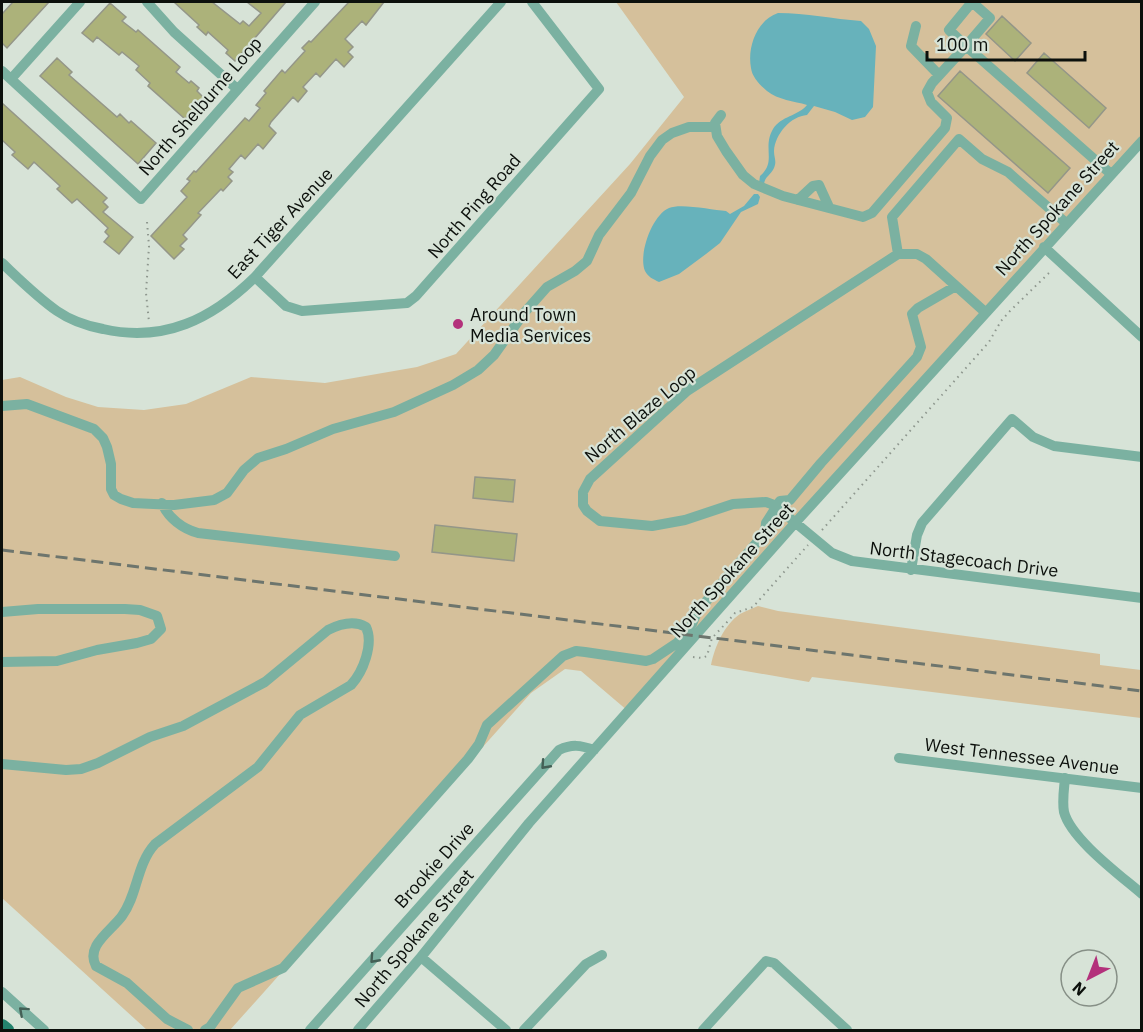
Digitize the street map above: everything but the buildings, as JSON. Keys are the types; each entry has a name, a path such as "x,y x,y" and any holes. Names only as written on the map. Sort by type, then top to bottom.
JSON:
{"main road":[{"path":"2,1026 6,1030"}],"street":[{"path":"11,80 80,2"},
{"path":"147,2 174,32 236,88"},
{"name":"North Shelburne Loop","path":"2,71 141,199 236,88 315,2"},
{"name":"East Tiger Avenue","path":"3,268 44,301 72,319 90,326 115,332 142,334 167,331 194,322 215,310 255,277 501,2"},
{"name":"North Ping Road","path":"255,277 286,306 302,310 407,303 416,296 599,89 532,2"},
{"path":"916,26 911,46 939,75"},
{"path":"721,115 714,127 719,141 747,179 770,192 863,217 872,213 945,128 947,118 931,102 927,92 939,75 966,46 1111,174"},
{"path":"2,406 27,404 92,427 103,438 109,452 112,470 111,489 114,495 130,502 182,504 214,500 227,493 244,470 258,458 333,429 394,412 453,385 478,369 494,355 547,286 575,271 587,261 598,235 631,193 650,156 662,140 672,133 689,127 714,127"},
{"path":"985,312 926,259 917,254 898,254 892,217 959,138 982,159 1008,172 1066,223"},
{"name":"North Spokane Street","path":"358,1030 421,957 530,823 594,750 795,523 1142,141"},
{"path":"798,200 813,186 819,184 829,207"},
{"path":"1044,247 1142,337"},
{"name":"North Blaze Loop","path":"776,507 766,502 733,504 685,520 652,526 600,521 587,512 582,498 585,484 590,478 687,391 898,254"},
{"path":"206,1030 238,988 283,968 468,759 479,744 487,725 563,656 576,651 646,661 670,649 688,629 697,612 765,533 766,523 780,501 790,500 920,353 920,339 912,314 918,308 956,286"},
{"path":"912,570 917,535 922,523 1012,419 1033,437 1054,446 1142,457"},
{"path":"162,503 178,523 198,533 395,556"},
{"path":"776,507 795,523"},
{"name":"North Stagecoach Drive","path":"795,523 832,553 852,561 1142,598"},
{"path":"2,612 38,609 140,610 157,616 161,629 158,634 144,641 89,651 57,661 2,662"},
{"path":"2,764 66,770 81,769 98,763 150,736 183,726 265,682 328,630 344,624 362,624 366,627 368,638 366,655 357,678 351,685 300,715 258,767 155,844 143,861 129,905 94,947 92,954 96,966 127,983 167,1019 188,1030"},
{"name":"Brookie Drive","path":"310,1030 559,750 570,745 580,745 594,750"},
{"name":"West Tennessee Avenue","path":"899,758 1142,788"},
{"path":"1065,778 1064,810 1068,823 1077,836 1142,894"},
{"path":"524,1030 586,964 602,955"},
{"path":"421,957 506,1030"},
{"path":"703,1030 766,962 774,963 847,1030"},
{"path":"2,992 44,1030"}],"path":[{"path":"147,222 149,246 146,293 149,322"},
{"path":"693,657 707,656 712,638 735,614 753,607 989,342 1010,311 1060,262"}],"shaded area":[{"path":"616,2 1141,2 1141,141 628,711 581,671 565,669 531,693 230,1030 147,1030 2,898 2,380 20,377 66,397 98,407 144,410 186,404 251,377 325,383 417,367 456,354 630,164 684,97"},
{"path":"758,606 778,611 1100,654 1100,665 1141,670 1141,718 812,677 809,682 711,665 718,643 729,624 740,614"}],"water":[{"path":"778,13 861,21 869,29 876,46 873,107 865,117 852,120 814,106 807,115 790,122 777,138 774,151 775,166 764,184 759,183 760,176 768,165 769,142 773,129 780,121 799,112 807,105 771,94 759,83 752,71 750,60 755,35 764,22"},
{"path":"754,194 760,197 758,204 741,212 720,243 679,274 659,282 646,273 643,264 645,246 652,227 663,212 669,208 681,206 726,211 730,214 744,206"}],"railway":[{"path":"2,550 1142,691"}],"place":[{"name":"Around Town Media Services","path":"458,324"}]}
